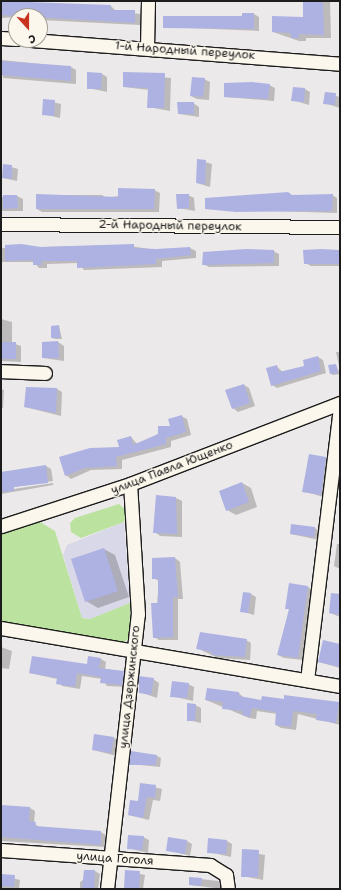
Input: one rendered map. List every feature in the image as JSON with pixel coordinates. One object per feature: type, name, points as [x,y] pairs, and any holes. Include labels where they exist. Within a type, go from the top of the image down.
[{"type":"street","points":[[147,48],[148,1]]},
{"type":"street","name":"1-й Народный переулок","points":[[48,41],[340,64]]},
{"type":"street","name":"2-й Народный переулок","points":[[1,224],[340,227]]},
{"type":"street","points":[[1,371],[45,373]]},
{"type":"street","name":"улица Павла Ющенко","points":[[1,526],[130,484],[340,403]]},
{"type":"street","points":[[307,680],[340,407]]},
{"type":"street","name":"улица Дзержинского","points":[[107,889],[138,614],[130,484]]},
{"type":"street","points":[[1,628],[340,686]]},
{"type":"street","name":"улица Гоголя","points":[[1,850],[210,865],[226,875],[228,889]]},
{"type":"shaded area","points":[[124,522],[130,603],[90,619],[82,618],[63,555],[67,545]]},
{"type":"green space","points":[[119,504],[127,511],[124,522],[81,538],[71,532],[70,523],[75,518]]},
{"type":"green space","points":[[40,522],[55,531],[82,618],[90,619],[130,603],[130,637],[122,644],[1,623],[1,532]]},
{"type":"building","points":[[1,1],[111,5],[111,10],[135,10],[135,23],[48,18],[48,8],[8,8],[8,15],[1,15]]},
{"type":"building","points":[[303,1],[323,1],[324,35],[299,34],[299,38],[291,38],[291,33],[272,32],[272,16],[303,17]]},
{"type":"building","points":[[242,13],[254,13],[254,29],[163,28],[163,16],[242,16]]},
{"type":"building","points":[[1,61],[71,66],[71,81],[1,75]]},
{"type":"building","points":[[87,72],[102,73],[101,89],[87,89]]},
{"type":"building","points":[[123,72],[165,73],[164,108],[147,108],[148,88],[123,87]]},
{"type":"building","points":[[192,77],[205,78],[203,97],[190,96]]},
{"type":"building","points":[[252,82],[270,84],[268,99],[224,97],[224,83]]},
{"type":"building","points":[[293,87],[305,88],[304,102],[291,101]]},
{"type":"building","points":[[325,92],[336,93],[335,105],[323,104]]},
{"type":"building","points":[[43,99],[55,100],[54,116],[42,115]]},
{"type":"building","points":[[177,102],[194,102],[194,114],[178,114]]},
{"type":"building","points":[[197,159],[206,160],[205,184],[196,183]]},
{"type":"building","points":[[3,164],[12,165],[12,179],[2,178]]},
{"type":"building","points":[[118,188],[155,189],[154,209],[36,209],[36,194],[118,197]]},
{"type":"building","points":[[288,192],[292,195],[333,194],[332,211],[236,212],[205,209],[205,198]]},
{"type":"building","points":[[176,194],[189,194],[189,208],[177,209]]},
{"type":"building","points":[[3,195],[17,195],[18,208],[3,209]]},
{"type":"building","points":[[21,244],[41,247],[134,244],[134,248],[156,249],[190,247],[191,255],[156,259],[156,264],[77,268],[77,261],[41,261],[42,265],[33,265],[33,260],[5,261],[5,245]]},
{"type":"building","points":[[246,249],[274,250],[274,263],[202,265],[203,252]]},
{"type":"building","points":[[303,250],[340,250],[340,264],[304,264]]},
{"type":"building","points":[[59,325],[60,338],[51,338],[51,326]]},
{"type":"building","points":[[58,341],[59,358],[42,358],[42,342]]},
{"type":"building","points":[[1,342],[16,342],[16,359],[1,359]]},
{"type":"building","points":[[318,356],[321,371],[271,386],[266,368],[277,365],[279,372],[304,366],[303,360]]},
{"type":"building","points":[[336,364],[338,373],[330,374],[328,365]]},
{"type":"building","points":[[244,384],[250,403],[232,409],[225,390]]},
{"type":"building","points":[[26,387],[57,388],[56,413],[24,407]]},
{"type":"building","points":[[182,415],[186,432],[166,438],[166,444],[116,457],[117,466],[85,468],[65,476],[59,457],[90,448],[119,447],[117,440],[131,436],[133,445],[158,434],[158,426],[170,426],[168,419]]},
{"type":"building","points":[[309,454],[326,457],[321,495],[302,492]]},
{"type":"building","points":[[46,465],[48,483],[14,487],[14,491],[1,492],[1,472]]},
{"type":"building","points":[[242,482],[249,502],[226,511],[219,491]]},
{"type":"building","points":[[156,495],[176,497],[177,534],[153,533]]},
{"type":"building","points":[[291,524],[315,527],[314,537],[290,534]]},
{"type":"building","points":[[104,548],[118,591],[85,602],[71,559]]},
{"type":"building","points":[[175,557],[178,597],[173,597],[173,637],[153,638],[151,603],[158,603],[158,579],[152,579],[152,558]]},
{"type":"building","points":[[289,583],[308,586],[298,658],[277,655],[289,609],[285,609]]},
{"type":"building","points":[[243,592],[251,593],[248,613],[240,612]]},
{"type":"building","points":[[331,593],[340,594],[340,615],[329,613]]},
{"type":"building","points":[[200,632],[247,639],[245,657],[211,655],[212,652],[196,649]]},
{"type":"building","points":[[323,640],[340,644],[340,667],[318,662]]},
{"type":"building","points":[[32,656],[87,664],[88,656],[101,658],[99,668],[124,671],[122,685],[100,683],[101,677],[77,673],[75,687],[56,684],[57,678],[29,673]]},
{"type":"building","points":[[139,676],[154,678],[151,695],[139,693]]},
{"type":"building","points":[[172,681],[189,683],[187,698],[170,697]]},
{"type":"building","points":[[207,688],[239,692],[239,696],[261,700],[262,696],[284,699],[284,695],[339,702],[336,723],[316,720],[317,714],[293,711],[291,727],[275,725],[276,712],[252,708],[250,717],[242,715],[243,711],[222,709],[223,702],[205,700]]},
{"type":"building","points":[[187,703],[196,704],[195,721],[187,721]]},
{"type":"building","points":[[94,734],[114,737],[111,753],[92,750]]},
{"type":"building","points":[[131,751],[157,755],[156,765],[129,765]]},
{"type":"building","points":[[140,783],[156,785],[155,798],[147,797],[143,818],[128,815],[130,800],[138,801]]},
{"type":"building","points":[[1,805],[30,807],[29,821],[36,822],[35,826],[101,831],[101,845],[1,837]]},
{"type":"building","points":[[128,835],[144,836],[142,850],[127,849]]},
{"type":"building","points":[[168,837],[187,840],[185,854],[166,851]]},
{"type":"building","points":[[208,838],[227,840],[226,854],[207,853]]},
{"type":"building","points":[[242,849],[259,850],[258,877],[241,877]]},
{"type":"building","points":[[84,870],[95,870],[94,889],[82,889]]},
{"type":"building","points":[[125,870],[140,871],[139,889],[124,889]]},
{"type":"building","points":[[1,874],[15,875],[14,887],[1,886]]},
{"type":"building","points":[[189,877],[202,878],[201,886],[189,885]]}]
